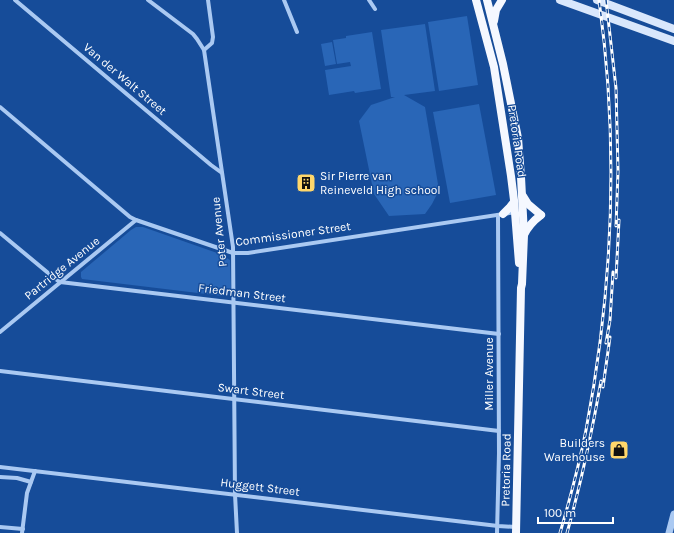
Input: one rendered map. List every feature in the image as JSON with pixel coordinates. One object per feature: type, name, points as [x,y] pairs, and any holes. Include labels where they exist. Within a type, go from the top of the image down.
[{"type":"main road","name":"Pretoria Road","points":[[487,0],[503,64],[518,138],[522,195],[519,212],[521,288]]},
{"type":"main road","points":[[494,26],[496,10],[502,0]]},
{"type":"main road","points":[[560,0],[674,41]]},
{"type":"main road","points":[[597,0],[674,29]]},
{"type":"main road","name":"Pretoria Road","points":[[476,2],[494,67],[514,202],[519,212],[524,235],[521,288],[517,530]]},
{"type":"main road","points":[[522,195],[528,204],[541,215],[527,228],[524,235]]},
{"type":"main road","points":[[501,214],[514,202]]},
{"type":"street","name":"Van der Walt Street","points":[[15,0],[222,173]]},
{"type":"street","points":[[148,0],[193,34],[204,50],[212,43],[213,37],[208,0]]},
{"type":"street","points":[[284,0],[297,32]]},
{"type":"street","points":[[369,0],[375,9]]},
{"type":"street","name":"Peter Avenue","points":[[204,50],[233,247],[235,494],[237,533]]},
{"type":"street","name":"Commissioner Street","points":[[0,107],[136,220],[233,253],[248,253],[519,212]]},
{"type":"street","name":"Miller Avenue","points":[[497,533],[501,214]]},
{"type":"street","name":"Partridge Avenue","points":[[0,332],[136,220]]},
{"type":"street","name":"Friedman Street","points":[[0,233],[53,278],[60,282],[499,334]]},
{"type":"street","name":"Swart Street","points":[[0,371],[499,431]]},
{"type":"street","name":"Huggett Street","points":[[0,467],[498,526],[517,530]]},
{"type":"street","points":[[0,527],[22,531],[27,496],[35,471]]},
{"type":"street","points":[[0,477],[31,482]]},
{"type":"street","points":[[668,533],[674,514]]},
{"type":"shaded area","points":[[467,16],[478,85],[439,91],[428,22]]},
{"type":"shaded area","points":[[425,24],[435,91],[404,95],[425,107],[439,190],[425,214],[389,216],[374,194],[359,121],[371,105],[395,97],[391,97],[381,30]]},
{"type":"shaded area","points":[[372,32],[381,89],[329,95],[325,70],[351,66],[350,62],[337,64],[333,40],[346,38],[346,36]]},
{"type":"shaded area","points":[[332,42],[336,64],[325,66],[321,44]]},
{"type":"shaded area","points":[[479,104],[496,195],[450,203],[433,112]]},
{"type":"shaded area","points":[[136,227],[143,227],[220,254],[230,260],[230,293],[223,296],[82,279],[81,272]]},
{"type":"railway","points":[[560,533],[586,430],[595,377],[607,270],[611,162],[609,108],[599,0]]},
{"type":"railway","points":[[606,0],[616,88],[618,171],[616,226]]},
{"type":"railway","points":[[616,278],[619,220]]},
{"type":"railway","points":[[606,343],[610,320],[613,272]]},
{"type":"railway","points":[[603,387],[610,337]]},
{"type":"railway","points":[[567,533],[586,457],[601,381]]},
{"type":"place","name":"Sir Pierre van Reineveld High school","points":[[306,183]]},
{"type":"place","name":"Builders Warehouse","points":[[619,450]]}]
